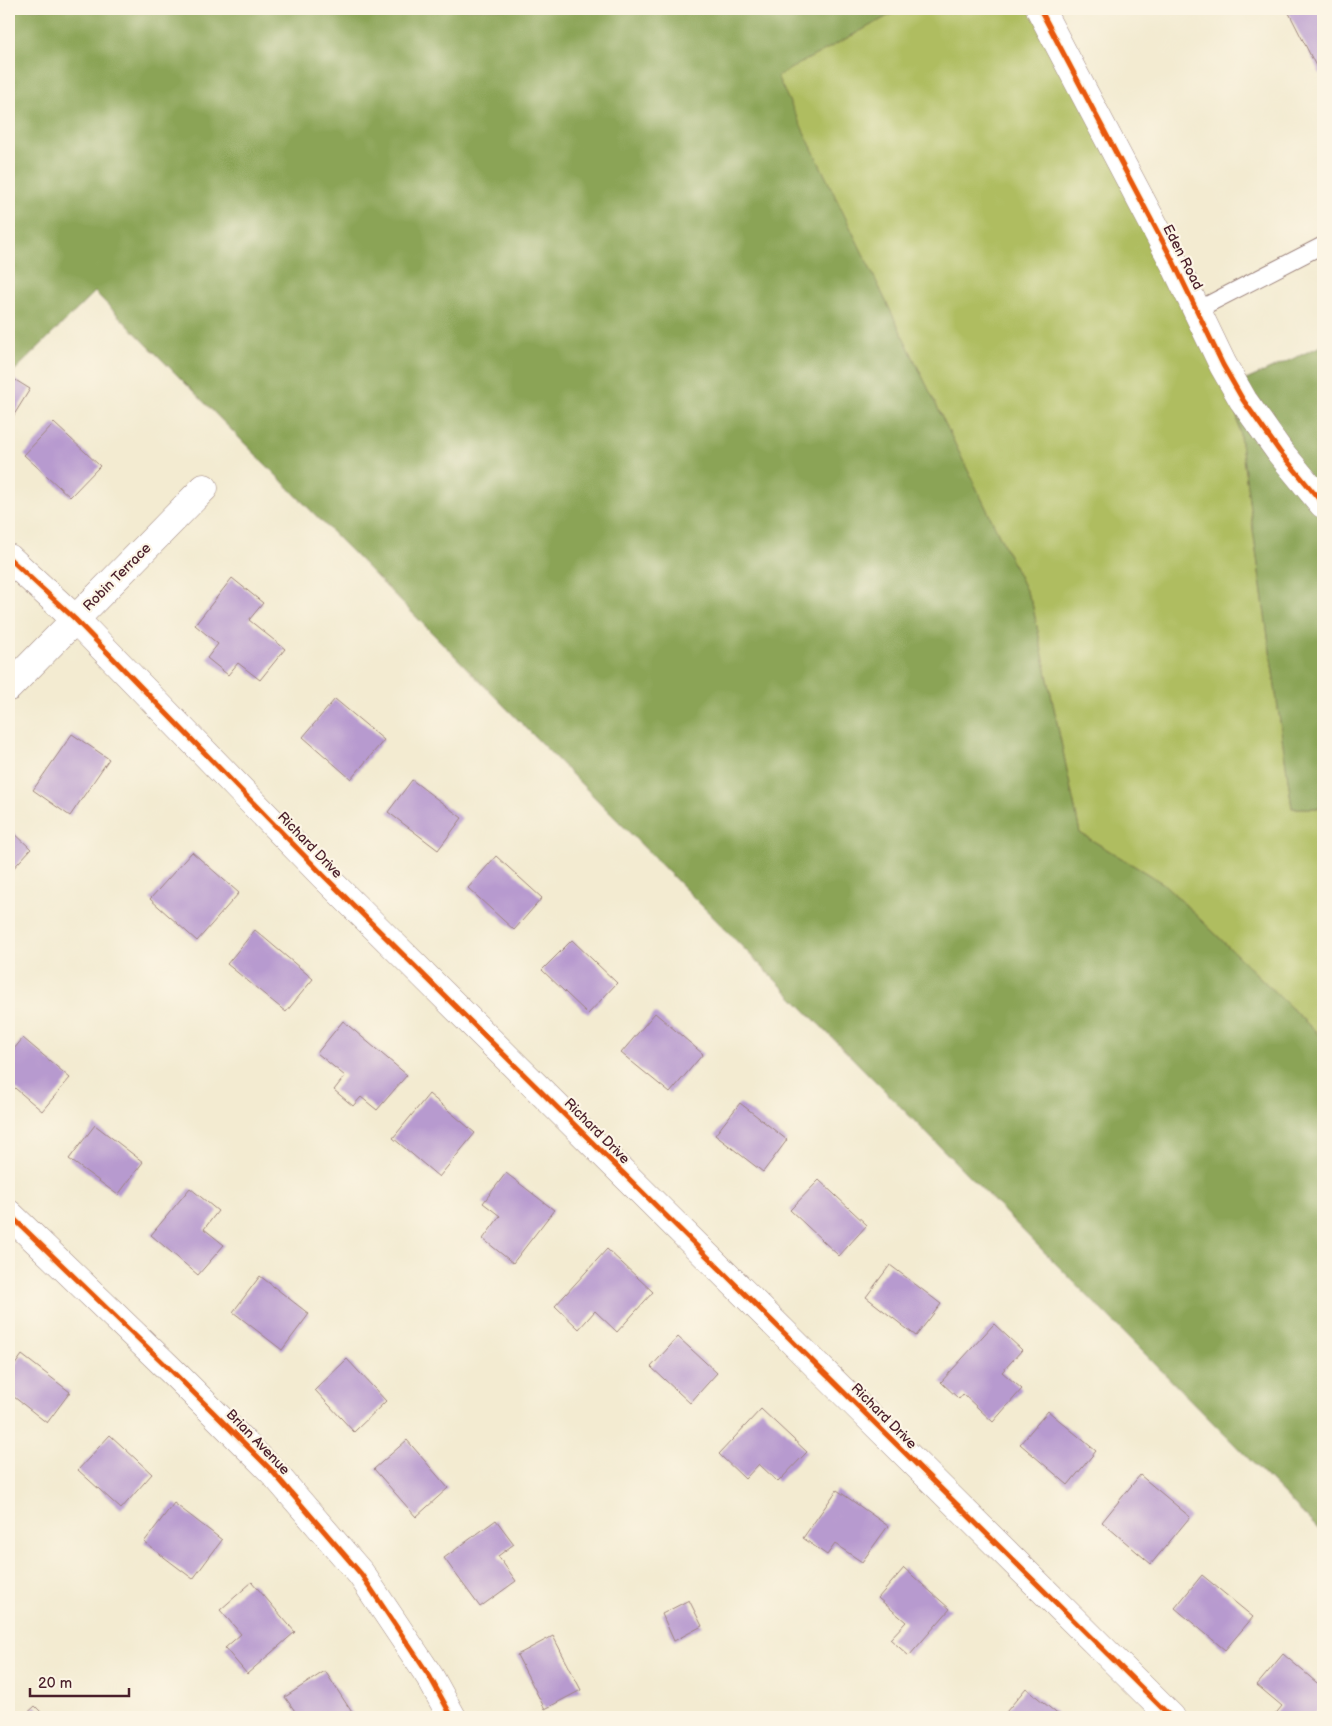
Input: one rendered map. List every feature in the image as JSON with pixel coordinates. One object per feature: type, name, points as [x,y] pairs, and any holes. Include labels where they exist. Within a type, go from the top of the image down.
[{"type":"street","name":"Eden Road","points":[[1040,9],[1161,238],[1223,365],[1243,400],[1280,452],[1323,504]]},
{"type":"street","name":"Robin Terrace","points":[[9,687],[204,488]]},
{"type":"street","name":"Richard Drive","points":[[9,558],[75,619],[324,876],[1171,1717]]},
{"type":"street","name":"Brian Avenue","points":[[9,1214],[178,1377],[273,1472],[362,1574],[430,1677],[452,1717]]},
{"type":"lane","points":[[1197,310],[1323,244]]},
{"type":"green space","points":[[9,9],[901,9],[777,76],[1032,603],[1080,833],[1164,884],[1323,1039],[1323,1534],[95,292],[9,376]]},
{"type":"green space","points":[[901,9],[1035,9],[1233,386],[1292,808],[1323,808],[1323,1039],[1164,884],[1080,833],[1032,603],[776,76]]},
{"type":"green space","points":[[1323,345],[1323,808],[1292,808],[1233,386]]},
{"type":"building","points":[[1287,9],[1323,9],[1323,73],[1320,74]]},
{"type":"building","points":[[9,376],[30,389],[9,423]]},
{"type":"building","points":[[54,423],[100,466],[70,497],[24,455]]},
{"type":"building","points":[[232,578],[263,603],[249,620],[285,649],[260,680],[238,663],[228,675],[207,658],[218,644],[195,625]]},
{"type":"building","points":[[335,699],[384,740],[351,779],[303,737]]},
{"type":"building","points":[[72,734],[109,759],[70,816],[33,790]]},
{"type":"building","points":[[412,780],[462,818],[438,850],[388,812]]},
{"type":"building","points":[[9,828],[31,849],[9,873]]},
{"type":"building","points":[[192,852],[239,893],[197,941],[150,899]]},
{"type":"building","points":[[496,856],[542,898],[514,930],[468,888]]},
{"type":"building","points":[[255,930],[313,979],[286,1012],[227,964]]},
{"type":"building","points":[[572,940],[617,983],[588,1014],[542,970]]},
{"type":"building","points":[[655,1013],[703,1054],[670,1093],[621,1053]]},
{"type":"building","points":[[343,1021],[407,1075],[377,1110],[361,1097],[353,1106],[334,1090],[345,1076],[317,1053]]},
{"type":"building","points":[[23,1038],[70,1078],[42,1111],[9,1083],[9,1055]]},
{"type":"building","points":[[429,1094],[475,1133],[439,1177],[393,1138]]},
{"type":"building","points":[[740,1103],[787,1140],[763,1172],[715,1135]]},
{"type":"building","points":[[95,1125],[143,1162],[118,1195],[69,1159]]},
{"type":"building","points":[[506,1173],[554,1210],[513,1263],[483,1239],[500,1216],[483,1203]]},
{"type":"building","points":[[819,1180],[867,1225],[839,1256],[790,1210]]},
{"type":"building","points":[[190,1188],[218,1211],[204,1229],[224,1245],[198,1275],[151,1235]]},
{"type":"building","points":[[607,1249],[653,1292],[617,1332],[595,1311],[579,1329],[555,1306]]},
{"type":"building","points":[[890,1265],[941,1304],[916,1336],[866,1297]]},
{"type":"building","points":[[260,1276],[309,1314],[282,1350],[233,1312]]},
{"type":"building","points":[[994,1324],[1022,1350],[1002,1372],[1022,1389],[993,1422],[963,1394],[959,1399],[941,1382]]},
{"type":"building","points":[[678,1337],[717,1373],[690,1403],[651,1367]]},
{"type":"building","points":[[22,1355],[70,1392],[47,1423],[9,1393],[9,1373]]},
{"type":"building","points":[[347,1359],[386,1401],[354,1432],[315,1390]]},
{"type":"building","points":[[761,1409],[807,1452],[778,1482],[759,1464],[745,1479],[719,1454]]},
{"type":"building","points":[[1048,1411],[1096,1451],[1068,1485],[1020,1444]]},
{"type":"building","points":[[110,1435],[152,1474],[121,1509],[78,1470]]},
{"type":"building","points":[[407,1440],[448,1488],[416,1517],[374,1469]]},
{"type":"building","points":[[1140,1475],[1190,1517],[1151,1564],[1102,1522]]},
{"type":"building","points":[[837,1490],[888,1526],[862,1562],[835,1544],[827,1555],[803,1538]]},
{"type":"building","points":[[174,1503],[222,1540],[193,1579],[144,1542]]},
{"type":"building","points":[[496,1520],[514,1544],[498,1556],[516,1581],[480,1607],[444,1558]]},
{"type":"building","points":[[904,1568],[950,1609],[909,1656],[890,1639],[906,1622],[878,1598]]},
{"type":"building","points":[[1202,1575],[1253,1617],[1225,1650],[1175,1608]]},
{"type":"building","points":[[252,1582],[295,1632],[247,1674],[225,1648],[241,1634],[220,1610]]},
{"type":"building","points":[[689,1600],[702,1626],[674,1641],[662,1614]]},
{"type":"building","points":[[553,1636],[581,1690],[545,1709],[517,1655]]},
{"type":"building","points":[[1283,1654],[1323,1688],[1323,1704],[1312,1717],[1273,1717],[1282,1706],[1257,1685]]},
{"type":"building","points":[[325,1671],[355,1717],[299,1717],[285,1697]]},
{"type":"building","points":[[1026,1688],[1061,1717],[1002,1717]]},
{"type":"building","points":[[35,1706],[46,1717],[23,1717]]},
{"type":"cycle path","points":[[1040,9],[1174,263],[1223,365],[1243,400],[1280,452],[1323,504]]},
{"type":"cycle path","points":[[9,558],[75,619],[324,876],[1171,1717]]},
{"type":"cycle path","points":[[9,1214],[178,1377],[273,1472],[361,1574],[430,1677],[452,1717]]}]
